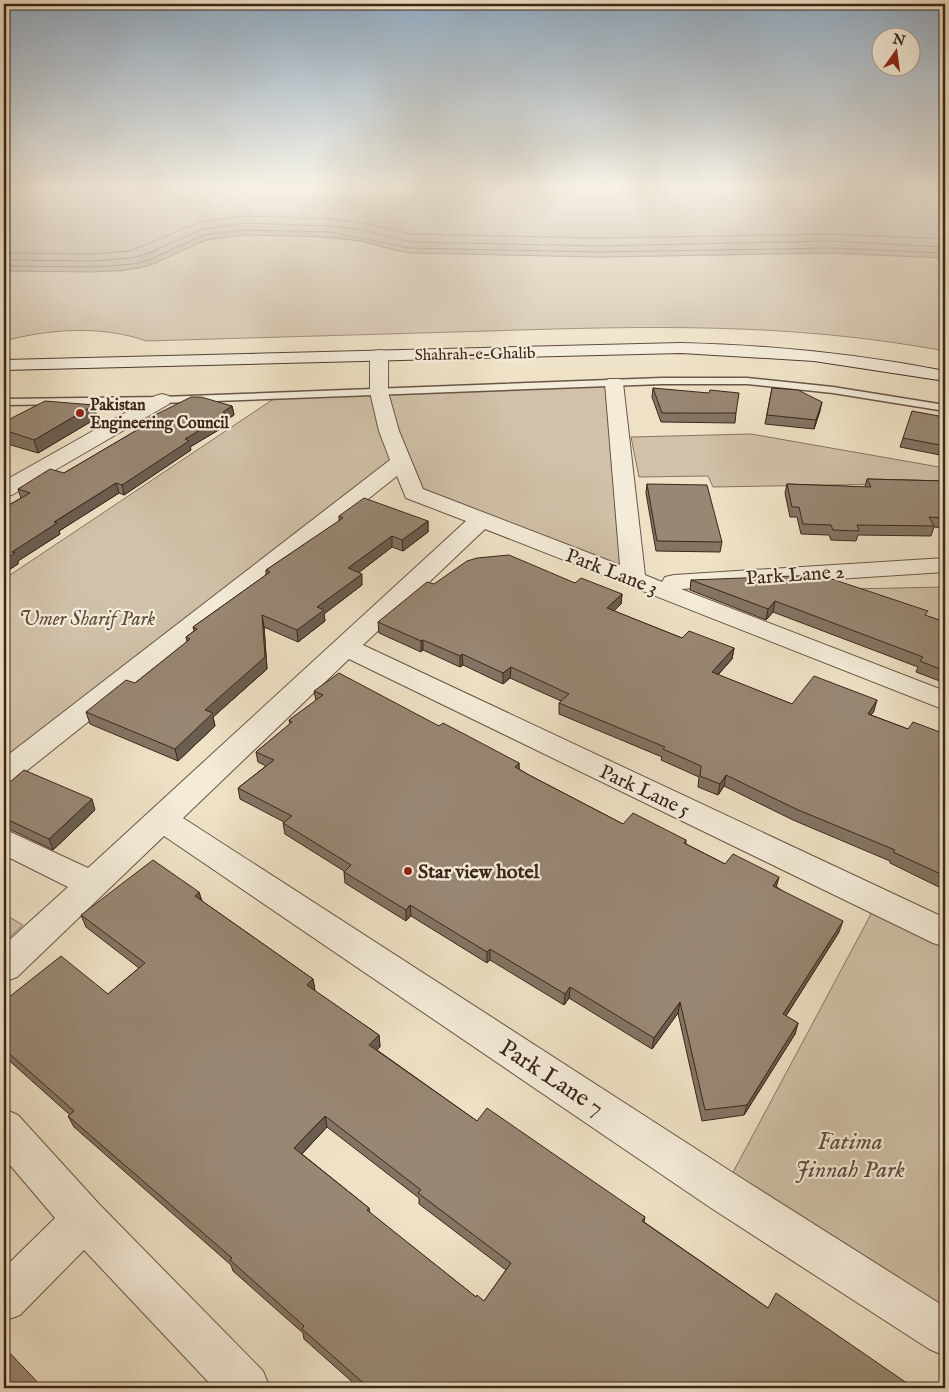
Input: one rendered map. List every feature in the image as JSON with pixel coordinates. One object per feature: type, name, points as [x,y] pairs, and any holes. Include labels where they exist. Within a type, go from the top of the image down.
[{"type":"street","name":"Shahrah-e-Ghalib","points":[[4,351],[682,335],[817,342],[945,362]]},
{"type":"street","name":"Shahrah-e-Ghalib","points":[[4,365],[736,348],[802,354],[945,376]]},
{"type":"street","name":"Park Lane 3","points":[[379,355],[379,392],[389,431],[414,493],[945,701]]},
{"type":"street","points":[[614,383],[639,581]]},
{"type":"street","points":[[4,490],[162,400]]},
{"type":"street","points":[[4,773],[401,462]]},
{"type":"street","points":[[4,966],[160,818],[481,520]]},
{"type":"street","name":"Park Lane 2","points":[[639,581],[945,565]]},
{"type":"street","name":"Park Lane 5","points":[[345,648],[945,933]]},
{"type":"street","name":"Park Lane 7","points":[[160,818],[723,1190],[945,1333]]},
{"type":"street","points":[[4,841],[92,884]]},
{"type":"street","points":[[4,1128],[84,1219],[246,1388]]},
{"type":"street","points":[[4,1299],[84,1219]]},
{"type":"lane","points":[[4,402],[162,400],[614,383],[746,382],[833,390],[945,408]]},
{"type":"green space","points":[[173,253],[425,253],[599,257],[829,253],[945,258],[945,351],[830,335],[717,328],[660,327],[146,341],[112,333],[75,330],[39,334],[4,341],[4,271],[120,271],[153,262]]},
{"type":"green space","name":"Umer Sharif Park","points":[[607,383],[626,576],[414,493],[403,467],[4,787],[4,579],[278,396]]},
{"type":"green space","points":[[751,434],[945,468],[945,483],[713,487],[708,476],[639,477],[631,437]]},
{"type":"green space","points":[[945,587],[945,623],[846,589]]},
{"type":"green space","name":"Fatima Jinnah Park","points":[[878,901],[945,933],[945,1333],[723,1191]]},
{"type":"green space","points":[[4,914],[23,925],[4,942]]},
{"type":"water","points":[[4,253],[177,253],[151,265],[134,269],[95,272],[4,271]]},
{"type":"water","points":[[409,253],[945,253],[945,258],[829,253],[599,257]]},
{"type":"building","points":[[653,388],[709,393],[710,390],[739,393],[736,413],[662,413]]},
{"type":"building","points":[[772,388],[798,390],[822,402],[816,420],[767,415]]},
{"type":"building","points":[[191,397],[201,397],[232,406],[223,412],[225,415],[185,439],[189,441],[122,485],[116,483],[54,522],[57,523],[12,552],[15,553],[4,560],[4,508],[30,493],[18,489],[50,469],[64,473],[149,423],[143,421]]},
{"type":"building","points":[[45,401],[94,405],[34,440],[4,430],[4,422]]},
{"type":"building","points":[[912,411],[944,417],[942,424],[945,424],[945,446],[903,438]]},
{"type":"building","points":[[867,479],[945,481],[945,518],[929,517],[934,526],[857,525],[859,531],[833,530],[831,525],[803,524],[799,507],[792,507],[787,484],[871,487]]},
{"type":"building","points":[[647,484],[707,485],[722,542],[657,541]]},
{"type":"building","points":[[364,498],[428,521],[402,540],[392,536],[348,568],[362,574],[317,607],[324,610],[297,630],[262,615],[265,657],[205,710],[213,713],[175,749],[86,712],[126,680],[135,683],[190,639],[186,637],[197,629],[193,627],[270,572],[266,570],[343,518],[339,516]]},
{"type":"building","points":[[509,555],[575,583],[581,578],[622,594],[607,608],[682,638],[689,631],[734,648],[712,672],[792,704],[814,676],[877,700],[868,714],[908,729],[913,722],[945,734],[945,876],[893,852],[895,850],[796,809],[726,775],[720,784],[700,776],[701,766],[663,749],[665,747],[559,703],[569,694],[511,667],[503,673],[462,654],[460,656],[378,622],[427,582],[434,584],[467,561],[477,558]]},
{"type":"building","points":[[820,575],[928,611],[925,615],[945,622],[945,671],[920,661],[923,657],[775,601],[768,609],[691,580]]},
{"type":"building","points":[[339,673],[439,726],[443,723],[519,763],[515,767],[623,824],[633,813],[686,840],[684,843],[725,864],[733,854],[779,877],[773,886],[843,921],[783,1014],[798,1023],[747,1105],[705,1110],[680,1002],[654,1038],[570,987],[565,994],[490,949],[487,952],[410,905],[406,910],[344,872],[351,865],[283,823],[292,816],[238,788],[274,760],[256,752],[292,722],[289,720],[323,695],[314,691]]},
{"type":"building","points":[[24,770],[92,799],[49,839],[4,818],[4,787]]},
{"type":"building","points":[[153,860],[199,892],[195,896],[313,979],[307,985],[379,1035],[369,1045],[477,1121],[487,1108],[645,1217],[642,1221],[768,1308],[776,1293],[914,1388],[369,1388],[302,1329],[304,1326],[230,1260],[232,1258],[68,1116],[74,1111],[4,1049],[4,1001],[61,956],[108,994],[145,963],[81,915]],"holes":[[[325,1116],[421,1190],[418,1193],[511,1263],[484,1301],[477,1295],[476,1297],[367,1210],[369,1208],[294,1148]]]},
{"type":"building","points":[[5,1348],[43,1388],[4,1388]]},
{"type":"place","name":"Pakistan Engineering Council","points":[[80,413]]},
{"type":"place","name":"Star view hotel","points":[[408,871]]}]
